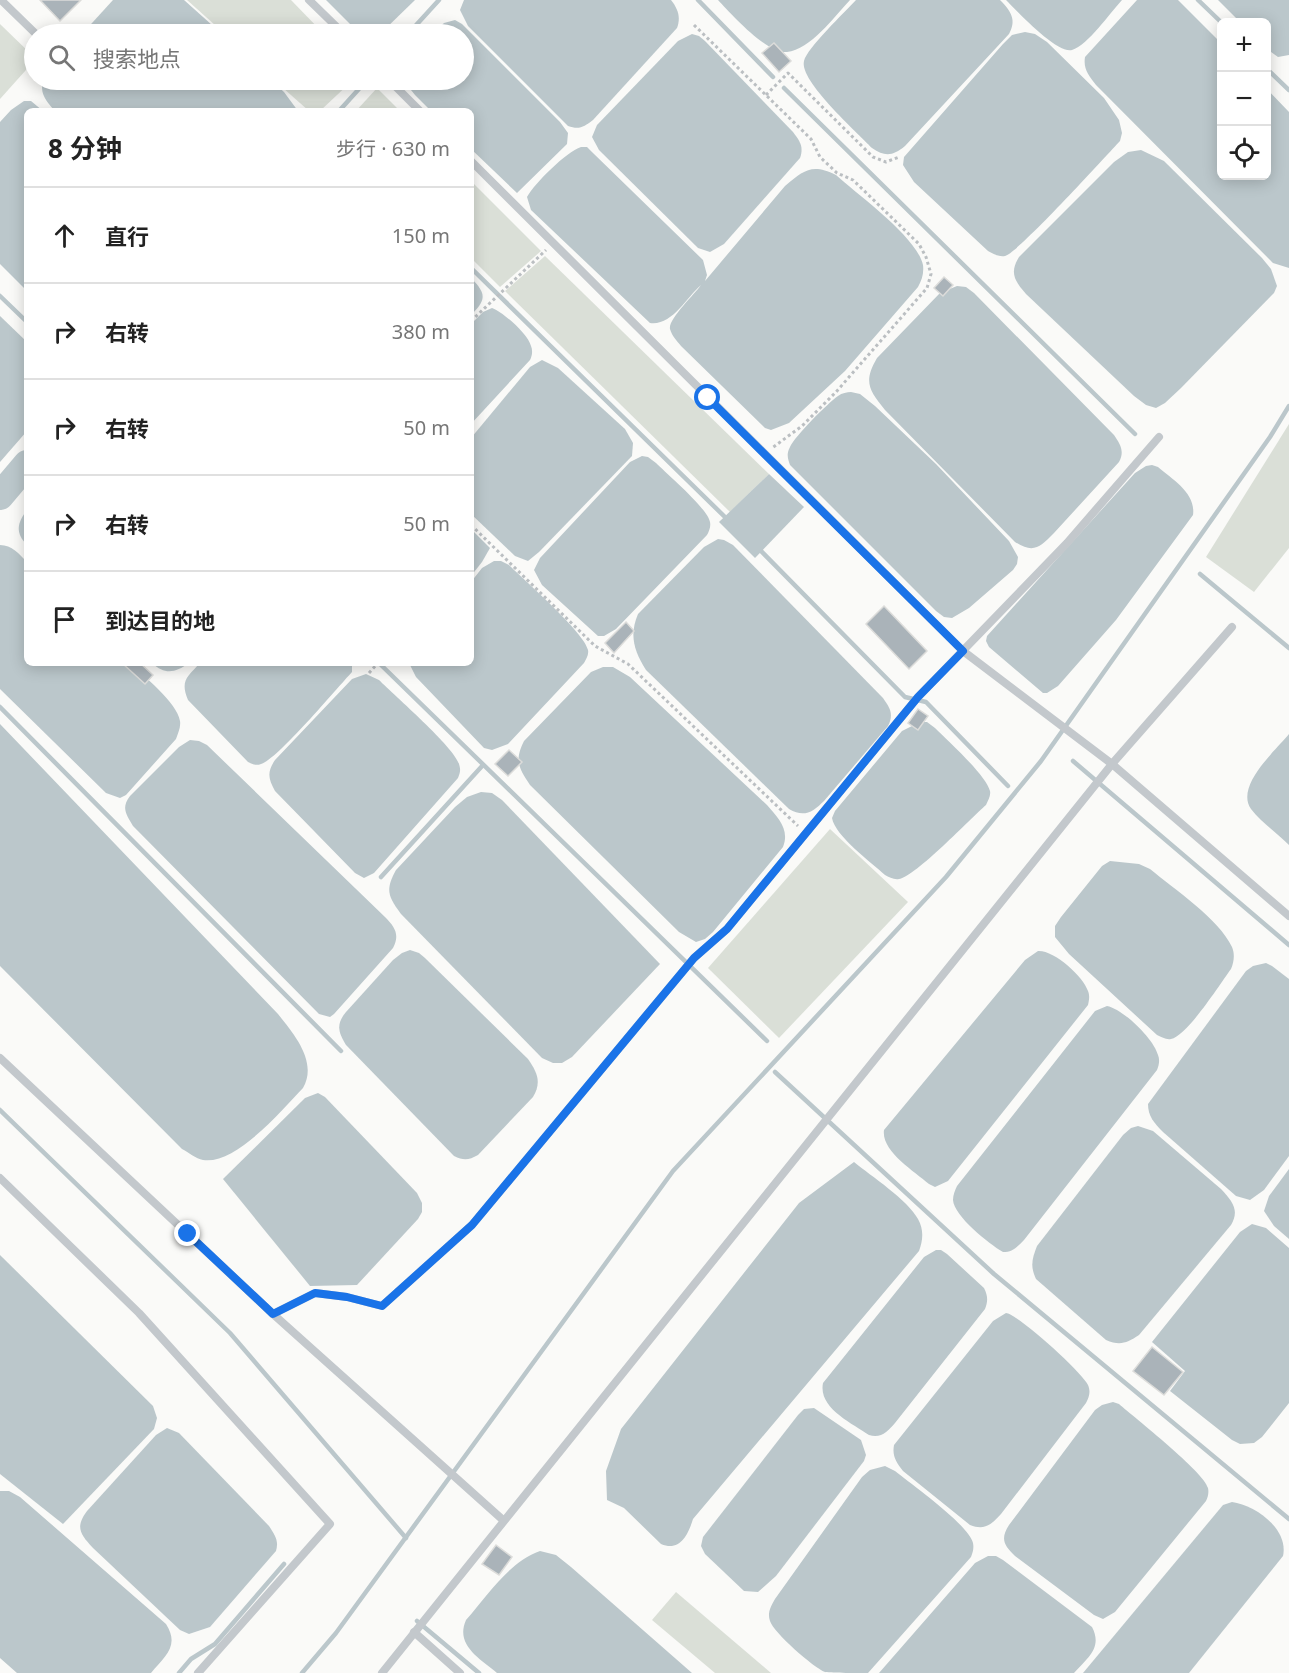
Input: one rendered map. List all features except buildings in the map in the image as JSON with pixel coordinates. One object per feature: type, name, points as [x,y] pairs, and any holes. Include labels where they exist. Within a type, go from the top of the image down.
[{"type":"lane","points":[[1,0],[26,24]]},
{"type":"lane","points":[[309,0],[334,24]]},
{"type":"lane","points":[[399,90],[417,108]]},
{"type":"lane","points":[[474,164],[963,651],[1112,764],[1289,916]]},
{"type":"lane","points":[[273,1314],[315,1293],[347,1297],[382,1306],[472,1225],[694,958],[727,929],[918,697],[1068,543],[1159,437]]},
{"type":"lane","points":[[382,1673],[502,1520],[1112,764],[1232,627]]},
{"type":"lane","points":[[0,1058],[273,1314],[502,1520]]},
{"type":"lane","points":[[0,1178],[139,1313],[330,1524],[198,1673]]},
{"type":"lane","points":[[414,1632],[460,1673]]},
{"type":"path","points":[[694,25],[811,139],[820,157],[837,173],[853,180],[905,229],[919,244],[931,274],[927,288],[836,392],[802,426],[768,451]]},
{"type":"path","points":[[766,95],[788,73],[873,157],[886,162],[899,157]]},
{"type":"path","points":[[474,318],[549,248]]},
{"type":"path","points":[[474,528],[595,646],[628,664],[803,831]]},
{"type":"path","points":[[369,673],[375,666]]},
{"type":"shaded area","points":[[113,0],[184,0],[211,24],[91,24]]},
{"type":"shaded area","points":[[187,0],[291,0],[314,24],[214,24]]},
{"type":"shaded area","points":[[326,0],[415,0],[390,24],[350,24]]},
{"type":"shaded area","points":[[464,0],[671,0],[677,10],[679,20],[677,28],[593,120],[584,126],[575,128],[568,126],[474,32],[474,24],[467,24],[460,10]]},
{"type":"shaded area","points":[[718,0],[850,0],[813,39],[796,50],[787,52],[770,47],[760,40]]},
{"type":"shaded area","points":[[856,0],[1000,0],[1010,12],[1013,24],[1009,34],[905,146],[897,152],[885,154],[872,148],[843,119],[819,93],[805,70],[804,61],[812,48]]},
{"type":"shaded area","points":[[1006,0],[1122,0],[1085,42],[1072,50],[1065,49],[1047,39]]},
{"type":"shaded area","points":[[1137,0],[1178,0],[1217,39],[1217,180],[1271,180],[1271,93],[1289,112],[1289,268],[1273,263],[1096,85],[1086,69],[1085,57]]},
{"type":"shaded area","points":[[1218,0],[1289,0],[1289,55],[1278,57],[1271,52],[1271,18],[1236,18]]},
{"type":"shaded area","points":[[455,20],[462,24],[443,24]]},
{"type":"shaded area","points":[[0,24],[24,47],[24,72],[0,99]]},
{"type":"shaded area","points":[[1025,32],[1035,34],[1047,42],[1104,98],[1119,120],[1122,133],[1120,141],[1027,239],[1013,251],[1001,256],[988,251],[914,182],[903,165],[904,157],[1003,44],[1012,35]]},
{"type":"shaded area","points":[[692,34],[705,41],[793,132],[801,147],[800,158],[724,244],[710,252],[698,248],[599,150],[592,137],[597,125],[678,41]]},
{"type":"shaded area","points":[[474,36],[560,122],[568,133],[567,144],[517,193],[474,152],[474,108],[428,108],[411,90],[474,90]]},
{"type":"shaded area","points":[[42,90],[282,90],[296,108],[53,108]]},
{"type":"shaded area","points":[[285,90],[342,90],[323,108],[306,108]]},
{"type":"shaded area","points":[[375,90],[379,90],[397,108],[359,108]]},
{"type":"shaded area","points":[[24,101],[31,101],[39,108],[24,108],[24,288],[0,264],[0,122]]},
{"type":"shaded area","points":[[581,147],[587,147],[703,260],[707,275],[705,281],[785,186],[803,172],[821,169],[836,175],[899,229],[918,254],[923,265],[921,282],[845,371],[789,423],[771,430],[765,428],[681,346],[671,332],[673,319],[701,285],[672,316],[658,323],[650,323],[531,210],[527,197],[531,191],[559,161]]},
{"type":"shaded area","points":[[1141,150],[1164,161],[1262,258],[1271,269],[1277,286],[1274,293],[1181,388],[1156,408],[1146,405],[1134,396],[1026,294],[1016,281],[1014,272],[1019,257],[1114,162],[1128,152]]},
{"type":"shaded area","points":[[474,184],[541,251],[500,287],[474,261]]},
{"type":"shaded area","points":[[545,256],[769,474],[730,512],[505,291]]},
{"type":"shaded area","points":[[474,281],[482,293],[480,305],[474,312]]},
{"type":"shaded area","points":[[957,286],[966,287],[974,293],[1114,435],[1121,448],[1122,454],[1119,462],[1054,533],[1036,547],[1027,548],[1015,542],[885,410],[870,386],[870,373],[877,358],[940,293]]},
{"type":"shaded area","points":[[492,308],[508,319],[529,341],[532,355],[530,360],[474,421],[474,321],[483,312]]},
{"type":"shaded area","points":[[0,316],[24,339],[24,434],[0,462]]},
{"type":"shaded area","points":[[542,360],[558,368],[625,429],[633,443],[632,456],[528,561],[515,556],[474,517],[474,434],[530,367]]},
{"type":"shaded area","points":[[851,392],[860,394],[875,406],[936,464],[1009,541],[1018,557],[1013,570],[969,608],[952,618],[944,617],[936,611],[790,465],[788,452],[798,435],[833,400],[841,394]]},
{"type":"shaded area","points":[[1289,424],[1289,548],[1254,592],[1206,557]]},
{"type":"shaded area","points":[[642,456],[656,463],[695,501],[708,516],[710,529],[707,535],[616,629],[604,636],[598,636],[542,585],[534,570],[540,558],[630,462]]},
{"type":"shaded area","points":[[1152,465],[1158,467],[1187,494],[1193,507],[1193,515],[1116,620],[1058,686],[1043,693],[989,647],[986,641],[987,636],[1135,473]]},
{"type":"shaded area","points":[[769,474],[804,507],[755,558],[719,522]]},
{"type":"shaded area","points":[[24,514],[24,542],[19,532]]},
{"type":"shaded area","points":[[474,532],[490,548],[474,572]]},
{"type":"shaded area","points":[[718,539],[733,545],[883,698],[890,711],[891,718],[888,726],[824,801],[808,812],[799,813],[789,809],[646,670],[638,656],[633,636],[638,614],[704,547]]},
{"type":"shaded area","points":[[0,545],[4,545],[12,548],[24,559],[24,666],[133,666],[173,706],[178,714],[180,726],[176,739],[126,795],[120,798],[106,793],[0,689]]},
{"type":"shaded area","points":[[494,561],[501,561],[509,565],[566,620],[588,650],[584,663],[508,744],[492,750],[484,748],[416,677],[410,666],[474,666],[474,578],[482,568]]},
{"type":"shaded area","points":[[156,666],[184,666],[170,671]]},
{"type":"shaded area","points":[[197,666],[352,666],[352,672],[280,750],[269,760],[256,765],[248,762],[188,700],[185,684]]},
{"type":"shaded area","points":[[603,667],[613,667],[630,677],[767,805],[784,829],[783,847],[705,939],[696,942],[679,932],[530,785],[519,764],[519,754],[524,741],[591,672]]},
{"type":"shaded area","points":[[366,674],[379,680],[436,734],[455,756],[460,770],[458,778],[374,873],[364,878],[355,873],[275,791],[269,775],[275,760],[352,679]]},
{"type":"shaded area","points":[[920,722],[927,722],[935,728],[966,758],[987,784],[990,795],[986,805],[930,858],[907,876],[895,879],[885,875],[854,848],[840,833],[832,818],[835,811],[902,731]]},
{"type":"shaded area","points":[[0,724],[278,1014],[297,1039],[308,1068],[303,1088],[258,1134],[230,1154],[216,1159],[203,1160],[182,1149],[0,966]]},
{"type":"shaded area","points":[[1289,734],[1289,845],[1255,814],[1247,800],[1248,790],[1259,769]]},
{"type":"shaded area","points":[[190,740],[207,745],[394,928],[396,939],[393,948],[330,1017],[319,1014],[133,826],[128,818],[125,808],[130,796],[179,747]]},
{"type":"shaded area","points":[[481,792],[492,793],[502,800],[660,964],[572,1057],[562,1063],[553,1063],[542,1058],[401,914],[389,893],[390,883],[396,870],[455,807],[467,797]]},
{"type":"shaded area","points":[[830,829],[908,902],[779,1038],[708,968]]},
{"type":"shaded area","points":[[1110,861],[1139,864],[1150,869],[1207,915],[1226,936],[1233,950],[1234,958],[1231,969],[1186,1029],[1171,1039],[1157,1035],[1069,954],[1055,937],[1055,926],[1061,917],[1102,866]]},
{"type":"shaded area","points":[[410,950],[425,958],[528,1059],[537,1077],[536,1092],[533,1097],[478,1155],[469,1159],[454,1156],[346,1045],[341,1036],[339,1024],[346,1012],[393,960]]},
{"type":"shaded area","points":[[1038,951],[1060,959],[1074,971],[1088,991],[1088,1005],[948,1181],[935,1187],[907,1167],[893,1153],[884,1138],[884,1130],[1025,960]]},
{"type":"shaded area","points":[[1266,963],[1289,979],[1289,1156],[1264,1190],[1250,1200],[1236,1196],[1163,1132],[1152,1119],[1148,1104],[1246,971],[1253,966]]},
{"type":"shaded area","points":[[1107,1006],[1114,1008],[1129,1019],[1151,1041],[1159,1057],[1157,1070],[1024,1240],[1012,1250],[1003,1252],[989,1243],[959,1214],[953,1200],[957,1186],[1095,1011]]},
{"type":"shaded area","points":[[318,1093],[325,1097],[417,1193],[422,1203],[422,1212],[418,1219],[357,1285],[310,1286],[223,1179],[305,1098]]},
{"type":"shaded area","points":[[1138,1126],[1153,1131],[1221,1189],[1234,1206],[1235,1215],[1231,1225],[1139,1335],[1127,1342],[1115,1343],[1106,1340],[1036,1279],[1032,1262],[1037,1246],[1123,1135],[1131,1128]]},
{"type":"shaded area","points":[[854,1162],[898,1196],[913,1212],[922,1231],[919,1251],[693,1519],[686,1536],[673,1546],[661,1544],[624,1508],[607,1500],[606,1471],[621,1429],[799,1203]]},
{"type":"shaded area","points":[[1289,1169],[1289,1239],[1274,1226],[1264,1211],[1269,1196]]},
{"type":"shaded area","points":[[1252,1224],[1266,1228],[1289,1248],[1289,1403],[1262,1437],[1254,1443],[1240,1444],[1170,1391],[1185,1371],[1152,1342],[1240,1232]]},
{"type":"shaded area","points":[[936,1250],[947,1254],[984,1288],[987,1298],[985,1309],[892,1426],[881,1435],[869,1435],[831,1407],[823,1392],[823,1383],[924,1257]]},
{"type":"shaded area","points":[[0,1255],[153,1406],[157,1418],[154,1429],[63,1524],[0,1474]]},
{"type":"shaded area","points":[[1006,1313],[1036,1333],[1063,1357],[1084,1379],[1088,1385],[1089,1394],[1086,1403],[1001,1514],[988,1526],[975,1527],[903,1471],[895,1459],[894,1445],[993,1321]]},
{"type":"shaded area","points":[[1113,1402],[1119,1404],[1195,1470],[1204,1480],[1208,1493],[1206,1501],[1115,1612],[1103,1619],[1094,1615],[1015,1556],[1004,1542],[1004,1538],[1009,1525],[1095,1410]]},
{"type":"shaded area","points":[[814,1408],[861,1440],[866,1455],[864,1461],[776,1576],[758,1592],[744,1591],[705,1554],[701,1546],[703,1537],[798,1415],[804,1409]]},
{"type":"shaded area","points":[[167,1428],[179,1433],[269,1526],[277,1541],[276,1551],[210,1627],[189,1634],[180,1630],[93,1548],[82,1534],[80,1526],[87,1511],[156,1435]]},
{"type":"shaded area","points":[[885,1466],[926,1495],[961,1526],[973,1543],[971,1557],[868,1673],[825,1672],[804,1657],[778,1633],[770,1621],[770,1610],[775,1599],[862,1477],[870,1470]]},
{"type":"shaded area","points":[[0,1491],[9,1491],[20,1497],[166,1624],[172,1639],[171,1645],[166,1656],[151,1673],[17,1673],[0,1658]]},
{"type":"shaded area","points":[[1232,1502],[1260,1513],[1276,1528],[1281,1537],[1283,1556],[1189,1673],[1083,1673],[1223,1505]]},
{"type":"shaded area","points":[[540,1551],[556,1555],[571,1567],[692,1673],[497,1673],[483,1662],[466,1644],[463,1629],[466,1620],[509,1571],[518,1563]]},
{"type":"shaded area","points":[[988,1556],[996,1556],[1003,1560],[1092,1627],[1095,1634],[1095,1647],[1074,1673],[879,1673],[975,1563]]},
{"type":"shaded area","points":[[676,1592],[771,1673],[715,1673],[652,1620]]},
{"type":"waterway","points":[[417,24],[439,0]]},
{"type":"waterway","points":[[698,0],[773,77]]},
{"type":"waterway","points":[[1198,0],[1217,18]]},
{"type":"waterway","points":[[1270,72],[1289,90]]},
{"type":"waterway","points":[[784,88],[1135,434]]},
{"type":"waterway","points":[[342,108],[358,90]]},
{"type":"waterway","points":[[474,271],[728,520]]},
{"type":"waterway","points":[[0,296],[24,319]]},
{"type":"waterway","points":[[302,1673],[336,1633],[673,1171],[946,877],[1041,761],[1270,437],[1289,406]]},
{"type":"waterway","points":[[0,496],[24,468]]},
{"type":"waterway","points":[[759,549],[905,697],[926,702],[1008,786]]},
{"type":"waterway","points":[[1200,574],[1289,648]]},
{"type":"waterway","points":[[382,666],[767,1041]]},
{"type":"waterway","points":[[0,707],[341,1051]]},
{"type":"waterway","points":[[1073,761],[1289,945]]},
{"type":"waterway","points":[[381,877],[483,765]]},
{"type":"waterway","points":[[775,1072],[994,1274],[1289,1519]]},
{"type":"waterway","points":[[0,1110],[230,1333],[406,1538]]},
{"type":"waterway","points":[[179,1673],[191,1659],[215,1644],[284,1564]]},
{"type":"waterway","points":[[417,1621],[479,1673]]},
{"type":"route","points":[[188,1234],[273,1314],[315,1293],[347,1297],[382,1306],[472,1225],[694,958],[727,929],[918,697],[963,651],[708,398]]}]
